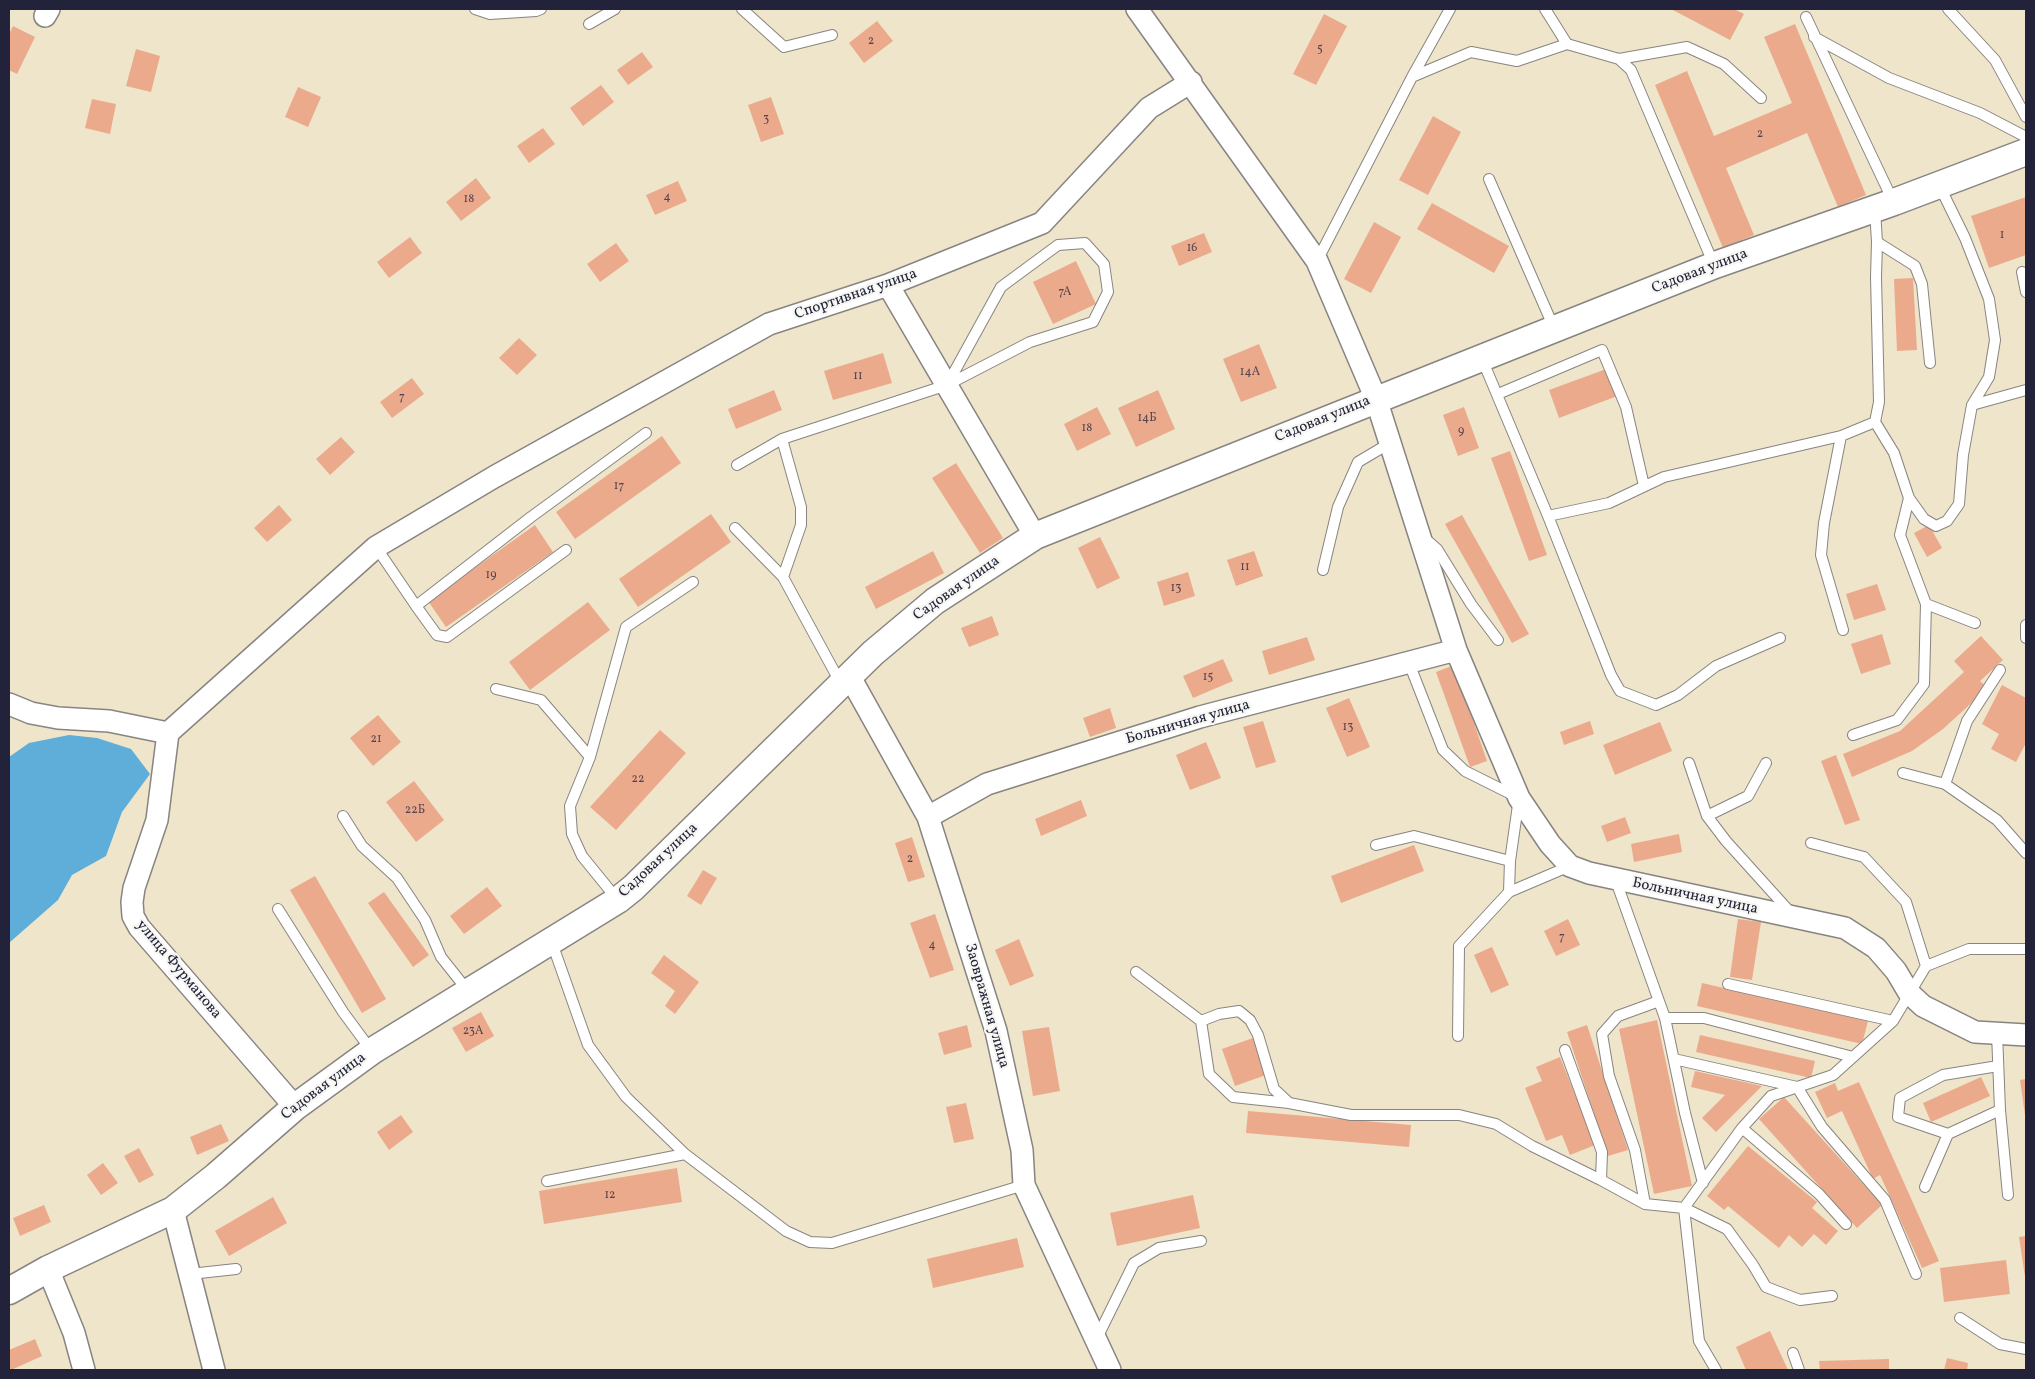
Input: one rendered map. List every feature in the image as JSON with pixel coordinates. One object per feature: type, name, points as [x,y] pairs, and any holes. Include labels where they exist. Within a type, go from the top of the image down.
[{"type":"street","name":"Больничная улица","points":[[1137,9],[1191,82],[1317,261],[1376,399],[1456,650],[1519,798],[1550,844],[1570,866],[1616,881],[1845,928],[1876,948],[1896,971],[1909,993],[1923,1006],[1975,1032],[2026,1035]]},
{"type":"street","name":"Спортивная улица","points":[[168,733],[376,547],[494,477],[769,324],[888,285],[1042,223],[1149,108],[1191,82]]},
{"type":"street","name":"Садовая улица","points":[[9,1291],[48,1269],[172,1210],[216,1176],[295,1108],[372,1050],[618,900],[633,888],[873,653],[935,601],[1035,536],[1714,265],[2026,152]]},
{"type":"street","points":[[888,285],[1035,536]]},
{"type":"street","name":"Больничная улица","points":[[928,818],[987,784],[1200,717],[1456,650]]},
{"type":"street","name":"Заовражная улица","points":[[846,681],[928,818],[996,1032],[1022,1150],[1024,1186],[1110,1370]]},
{"type":"street","points":[[9,704],[31,713],[58,718],[109,721],[168,733]]},
{"type":"street","name":"улица Фурманова","points":[[168,733],[157,820],[134,888],[133,916],[139,927],[295,1108]]},
{"type":"street","points":[[172,1210],[214,1370]]},
{"type":"street","points":[[48,1269],[74,1333],[84,1370]]},
{"type":"lane","points":[[475,9],[490,14],[536,11],[541,9]]},
{"type":"lane","points":[[589,24],[615,9]]},
{"type":"lane","points":[[742,9],[784,46],[832,36]]},
{"type":"lane","points":[[1317,261],[1412,77],[1450,9]]},
{"type":"lane","points":[[1545,9],[1567,44]]},
{"type":"lane","points":[[1948,9],[1995,60],[2026,116]]},
{"type":"lane","points":[[1806,17],[1884,205],[1877,242],[1879,402],[1875,422],[1894,453],[1909,498],[1924,519],[1936,526],[1947,520],[1959,504],[1963,455],[1972,405],[1989,377],[1995,340],[1989,299],[1965,238],[1939,184]]},
{"type":"lane","points":[[1814,37],[1889,78],[1980,113],[2026,137]]},
{"type":"lane","points":[[1412,77],[1471,52],[1517,61],[1567,44],[1619,59],[1687,47],[1724,64],[1761,98]]},
{"type":"lane","points":[[1619,59],[1631,70],[1714,265]]},
{"type":"lane","points":[[1489,178],[1555,329]]},
{"type":"lane","points":[[1877,242],[1915,266],[1922,284],[1930,363]]},
{"type":"lane","points":[[737,466],[782,439],[947,385],[1030,342],[1093,322],[1108,292],[1104,264],[1085,243],[1058,245],[1001,287],[947,385]]},
{"type":"lane","points":[[2022,272],[2026,292]]},
{"type":"lane","points":[[1498,394],[1602,350],[1626,407],[1644,486]]},
{"type":"lane","points":[[1482,358],[1548,516],[1611,675],[1620,691],[1656,705],[1678,695],[1716,666],[1780,638]]},
{"type":"lane","points":[[1972,405],[2026,390]]},
{"type":"lane","points":[[1548,516],[1609,503],[1664,477],[1841,436],[1875,422]]},
{"type":"lane","points":[[416,606],[531,516],[646,433]]},
{"type":"lane","points":[[1841,436],[1824,523],[1821,555],[1843,630]]},
{"type":"lane","points":[[782,439],[801,508],[801,525],[783,577]]},
{"type":"lane","points":[[1323,570],[1338,507],[1358,462],[1390,443]]},
{"type":"lane","points":[[1853,735],[1897,720],[1924,684],[1926,604],[1900,535],[1909,498]]},
{"type":"lane","points":[[735,528],[783,577],[846,681]]},
{"type":"lane","points":[[1422,540],[1429,542],[1437,548],[1471,604],[1498,640]]},
{"type":"lane","points":[[376,547],[437,635],[447,637],[566,550]]},
{"type":"lane","points":[[618,900],[582,856],[572,834],[570,806],[590,757],[626,627],[694,582]]},
{"type":"lane","points":[[1926,604],[1975,623]]},
{"type":"lane","points":[[2026,625],[2026,638]]},
{"type":"lane","points":[[1409,663],[1443,750],[1465,771],[1519,798],[1510,861],[1509,892]]},
{"type":"lane","points":[[1945,784],[1967,721],[2000,670]]},
{"type":"lane","points":[[496,689],[541,700],[590,757]]},
{"type":"lane","points":[[1689,763],[1707,816],[1795,918]]},
{"type":"lane","points":[[1707,816],[1748,796],[1766,763]]},
{"type":"lane","points":[[1903,772],[1945,784],[1997,820],[2026,853]]},
{"type":"lane","points":[[342,816],[362,846],[398,878],[425,920],[441,957],[468,991]]},
{"type":"lane","points":[[1376,845],[1414,836],[1510,861]]},
{"type":"lane","points":[[1812,843],[1864,857],[1906,902],[1926,966]]},
{"type":"lane","points":[[1458,1036],[1459,946],[1509,892],[1570,866]]},
{"type":"lane","points":[[1616,881],[1665,1018],[1702,1183]]},
{"type":"lane","points":[[278,909],[342,1012],[372,1050]]},
{"type":"lane","points":[[551,942],[588,1045],[626,1096],[685,1154],[786,1231],[810,1242],[820,1244],[832,1243],[1024,1186]]},
{"type":"lane","points":[[1716,1370],[1699,1340],[1684,1208],[1742,1128],[1771,1096],[1833,1074],[1853,1057],[1893,1021],[1926,966],[1969,949],[2026,949]]},
{"type":"lane","points":[[1136,972],[1201,1021],[1209,1074],[1234,1097],[1289,1103],[1351,1115],[1458,1115],[1496,1124],[1532,1146],[1646,1204],[1684,1208],[1726,1229],[1753,1265],[1766,1287],[1800,1300],[1832,1296]]},
{"type":"lane","points":[[1728,984],[1893,1021]]},
{"type":"lane","points":[[1646,1204],[1635,1150],[1609,1076],[1602,1034],[1618,1016],[1659,1001]]},
{"type":"lane","points":[[1201,1021],[1219,1014],[1239,1011],[1250,1020],[1258,1035],[1274,1089],[1289,1103]]},
{"type":"lane","points":[[1665,1018],[1704,1018],[1853,1057]]},
{"type":"lane","points":[[1997,1033],[2000,1110],[2008,1195]]},
{"type":"lane","points":[[1565,1050],[1602,1152],[1601,1180]]},
{"type":"lane","points":[[1674,1058],[1798,1087],[1822,1127],[1885,1200],[1916,1274]]},
{"type":"lane","points":[[1948,1134],[1898,1117],[1900,1098],[1943,1075],[1998,1066]]},
{"type":"lane","points":[[1925,1187],[1948,1134],[2000,1110]]},
{"type":"lane","points":[[1742,1128],[1818,1194],[1846,1224]]},
{"type":"lane","points":[[547,1181],[685,1154]]},
{"type":"lane","points":[[1096,1341],[1134,1263],[1159,1248],[1201,1240]]},
{"type":"lane","points":[[190,1274],[236,1270]]},
{"type":"lane","points":[[1960,1318],[2000,1344],[2026,1350]]},
{"type":"lane","points":[[1793,1353],[1799,1370]]},
{"type":"water","points":[[69,735],[97,738],[131,749],[150,774],[122,812],[106,856],[72,875],[58,900],[9,943],[9,757],[29,743]]},
{"type":"building","points":[[1671,9],[1734,9],[1744,14],[1730,40]]},
{"type":"building","points":[[1324,14],[1347,26],[1316,85],[1293,74]]},
{"type":"building","points":[[877,21],[893,41],[864,63],[849,43]]},
{"type":"building","points":[[1795,24],[1866,195],[1838,207],[1807,133],[1726,168],[1754,235],[1723,248],[1655,85],[1687,71],[1714,136],[1792,103],[1764,37]]},
{"type":"building","points":[[13,26],[35,37],[17,74],[9,70],[9,34]]},
{"type":"building","points":[[136,49],[160,56],[151,92],[126,86]]},
{"type":"building","points":[[642,52],[653,67],[628,85],[617,70]]},
{"type":"building","points":[[601,85],[614,102],[583,126],[570,108]]},
{"type":"building","points":[[298,87],[321,97],[308,127],[285,117]]},
{"type":"building","points":[[771,97],[784,134],[761,142],[748,105]]},
{"type":"building","points":[[92,99],[116,104],[110,134],[85,128]]},
{"type":"building","points":[[1433,116],[1461,132],[1428,195],[1399,180]]},
{"type":"building","points":[[543,128],[555,144],[529,163],[517,146]]},
{"type":"building","points":[[476,178],[491,198],[461,221],[446,202]]},
{"type":"building","points":[[678,181],[687,201],[655,215],[646,195]]},
{"type":"building","points":[[2026,197],[2026,255],[1989,268],[1971,216]]},
{"type":"building","points":[[1432,203],[1509,246],[1494,273],[1417,229]]},
{"type":"building","points":[[1374,222],[1401,237],[1371,293],[1344,279]]},
{"type":"building","points":[[1204,233],[1212,252],[1179,266],[1171,246]]},
{"type":"building","points":[[410,237],[422,253],[389,278],[377,262]]},
{"type":"building","points":[[616,243],[629,261],[600,282],[587,264]]},
{"type":"building","points":[[1076,261],[1096,304],[1053,324],[1033,282]]},
{"type":"building","points":[[1913,278],[1917,350],[1897,351],[1894,279]]},
{"type":"building","points":[[519,338],[537,355],[517,375],[499,358]]},
{"type":"building","points":[[1259,344],[1277,388],[1241,402],[1223,359]]},
{"type":"building","points":[[883,353],[892,383],[833,400],[824,371]]},
{"type":"building","points":[[1609,368],[1620,395],[1559,418],[1549,390]]},
{"type":"building","points":[[412,378],[424,394],[392,418],[380,402]]},
{"type":"building","points":[[774,390],[782,410],[736,429],[728,409]]},
{"type":"building","points":[[1158,390],[1175,429],[1136,447],[1118,408]]},
{"type":"building","points":[[1097,407],[1111,434],[1077,451],[1064,424]]},
{"type":"building","points":[[1464,407],[1479,448],[1458,456],[1443,415]]},
{"type":"building","points":[[662,436],[681,463],[575,539],[556,512]]},
{"type":"building","points":[[341,437],[355,452],[330,475],[316,459]]},
{"type":"building","points":[[1510,451],[1547,555],[1529,561],[1491,458]]},
{"type":"building","points":[[956,463],[1003,538],[980,553],[932,478]]},
{"type":"building","points":[[279,505],[292,520],[267,542],[254,528]]},
{"type":"building","points":[[711,514],[731,542],[638,607],[619,579]]},
{"type":"building","points":[[1462,515],[1529,634],[1512,643],[1445,524]]},
{"type":"building","points":[[535,525],[553,552],[446,627],[428,601]]},
{"type":"building","points":[[1929,525],[1942,548],[1927,557],[1914,533]]},
{"type":"building","points":[[1100,537],[1120,578],[1097,589],[1078,548]]},
{"type":"building","points":[[933,551],[944,573],[876,609],[865,587]]},
{"type":"building","points":[[1254,551],[1263,576],[1236,586],[1227,560]]},
{"type":"building","points":[[1188,572],[1195,596],[1164,606],[1157,582]]},
{"type":"building","points":[[1877,584],[1886,610],[1854,620],[1846,594]]},
{"type":"building","points":[[588,602],[610,630],[530,690],[509,662]]},
{"type":"building","points":[[992,616],[999,635],[969,647],[961,628]]},
{"type":"building","points":[[1882,634],[1891,664],[1861,674],[1851,644]]},
{"type":"building","points":[[1981,636],[2003,660],[1980,681],[1988,688],[1943,729],[1912,751],[1852,777],[1843,754],[1900,731],[1964,672],[1954,661]]},
{"type":"building","points":[[1307,637],[1315,660],[1269,675],[1262,651]]},
{"type":"building","points":[[1223,659],[1233,681],[1193,698],[1183,676]]},
{"type":"building","points":[[1454,665],[1487,761],[1470,767],[1436,672]]},
{"type":"building","points":[[2002,685],[2026,698],[2026,743],[2016,762],[1991,749],[1999,734],[1982,724]]},
{"type":"building","points":[[1349,698],[1370,747],[1347,757],[1326,708]]},
{"type":"building","points":[[1110,708],[1116,728],[1090,737],[1083,718]]},
{"type":"building","points":[[378,715],[401,742],[373,766],[350,738]]},
{"type":"building","points":[[1263,721],[1276,762],[1256,768],[1243,727]]},
{"type":"building","points":[[1590,721],[1594,734],[1564,745],[1560,732]]},
{"type":"building","points":[[1660,722],[1672,751],[1615,775],[1603,745]]},
{"type":"building","points":[[660,730],[686,753],[616,830],[590,807]]},
{"type":"building","points":[[1206,742],[1221,778],[1190,790],[1176,755]]},
{"type":"building","points":[[1836,755],[1860,820],[1845,825],[1821,761]]},
{"type":"building","points":[[414,781],[444,820],[416,842],[386,802]]},
{"type":"building","points":[[1081,800],[1087,816],[1041,836],[1035,819]]},
{"type":"building","points":[[1625,817],[1631,833],[1607,842],[1601,826]]},
{"type":"building","points":[[1679,834],[1682,852],[1634,862],[1631,844]]},
{"type":"building","points":[[912,837],[925,877],[908,882],[895,843]]},
{"type":"building","points":[[1414,845],[1424,871],[1341,903],[1331,876]]},
{"type":"building","points":[[703,870],[717,878],[701,905],[687,896]]},
{"type":"building","points":[[315,876],[386,999],[362,1013],[290,890]]},
{"type":"building","points":[[487,887],[502,906],[464,934],[450,916]]},
{"type":"building","points":[[384,892],[429,955],[413,967],[368,903]]},
{"type":"building","points":[[935,914],[954,970],[930,978],[910,923]]},
{"type":"building","points":[[1568,919],[1580,945],[1556,956],[1544,931]]},
{"type":"building","points":[[1738,919],[1761,922],[1752,980],[1730,977]]},
{"type":"building","points":[[1019,939],[1034,976],[1010,986],[995,950]]},
{"type":"building","points":[[1492,947],[1509,985],[1491,993],[1474,955]]},
{"type":"building","points":[[664,955],[699,982],[675,1014],[665,1006],[675,991],[651,973]]},
{"type":"building","points":[[1702,983],[1868,1021],[1862,1044],[1697,1006]]},
{"type":"building","points":[[481,1012],[494,1036],[466,1052],[452,1028]]},
{"type":"building","points":[[1657,1020],[1692,1186],[1654,1194],[1619,1029]]},
{"type":"building","points":[[967,1025],[972,1047],[944,1055],[938,1033]]},
{"type":"building","points":[[1587,1025],[1628,1150],[1608,1156],[1567,1032]]},
{"type":"building","points":[[1049,1027],[1060,1091],[1033,1096],[1022,1031]]},
{"type":"building","points":[[1700,1035],[1815,1061],[1811,1078],[1696,1052]]},
{"type":"building","points":[[1253,1038],[1266,1075],[1235,1086],[1222,1049]]},
{"type":"building","points":[[1560,1057],[1595,1145],[1570,1155],[1562,1135],[1546,1141],[1525,1088],[1542,1081],[1536,1067]]},
{"type":"building","points":[[1695,1071],[1762,1086],[1716,1132],[1702,1118],[1725,1095],[1691,1087]]},
{"type":"building","points":[[1981,1077],[1990,1096],[1931,1122],[1923,1103]]},
{"type":"building","points":[[2026,1079],[2026,1115],[2025,1115],[2020,1080]]},
{"type":"building","points":[[1859,1082],[1939,1261],[1922,1268],[1880,1175],[1873,1179],[1842,1111],[1827,1118],[1815,1092],[1835,1083],[1838,1091]]},
{"type":"building","points":[[1784,1097],[1882,1205],[1857,1228],[1759,1119]]},
{"type":"building","points":[[966,1103],[974,1139],[954,1143],[946,1107]]},
{"type":"building","points":[[1248,1111],[1411,1125],[1409,1147],[1246,1133]]},
{"type":"building","points":[[401,1115],[413,1132],[389,1150],[377,1132]]},
{"type":"building","points":[[221,1124],[229,1141],[197,1155],[190,1137]]},
{"type":"building","points":[[1748,1146],[1817,1202],[1812,1208],[1838,1231],[1826,1245],[1814,1234],[1802,1247],[1789,1235],[1779,1248],[1728,1206],[1724,1210],[1707,1196]]},
{"type":"building","points":[[139,1148],[154,1175],[139,1183],[124,1156]]},
{"type":"building","points":[[103,1163],[118,1183],[101,1195],[87,1175]]},
{"type":"building","points":[[677,1168],[682,1202],[544,1224],[539,1191]]},
{"type":"building","points":[[1193,1195],[1200,1228],[1117,1246],[1110,1213]]},
{"type":"building","points":[[273,1197],[287,1223],[229,1256],[215,1231]]},
{"type":"building","points":[[44,1205],[51,1222],[20,1236],[13,1218]]},
{"type":"building","points":[[2026,1236],[2026,1277],[2025,1277],[2019,1237]]},
{"type":"building","points":[[1017,1238],[1024,1267],[933,1288],[927,1259]]},
{"type":"building","points":[[2006,1260],[2010,1294],[1944,1302],[1940,1268]]},
{"type":"building","points":[[1770,1331],[1788,1370],[1746,1370],[1736,1347]]},
{"type":"building","points":[[35,1339],[42,1356],[11,1370],[9,1366],[9,1350]]},
{"type":"building","points":[[1947,1358],[1968,1363],[1967,1370],[1944,1370]]},
{"type":"building","points":[[1889,1359],[1889,1370],[1820,1370],[1819,1361]]}]
